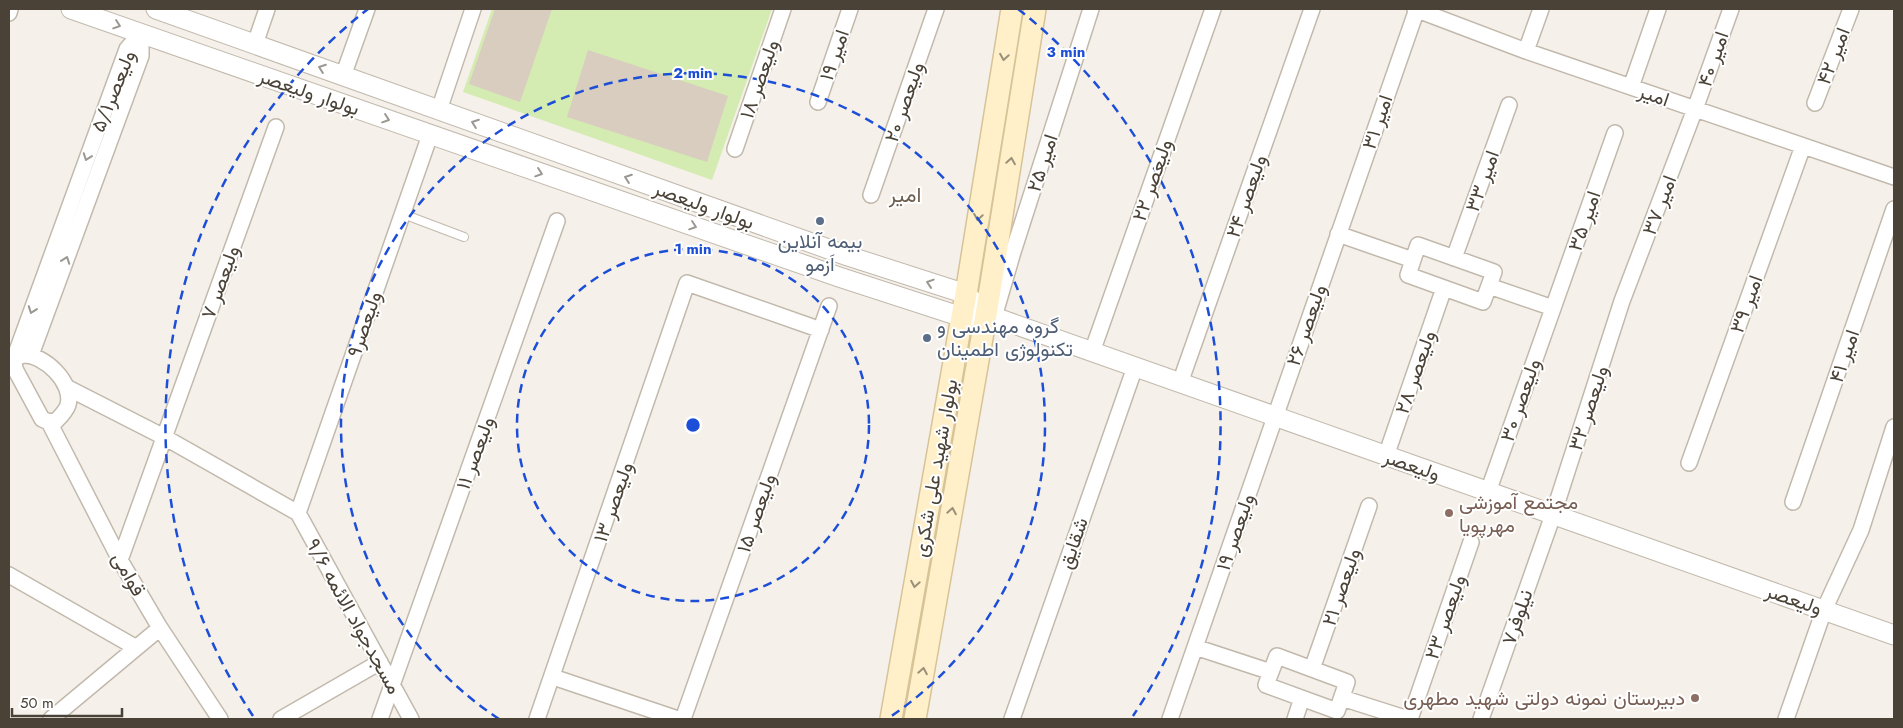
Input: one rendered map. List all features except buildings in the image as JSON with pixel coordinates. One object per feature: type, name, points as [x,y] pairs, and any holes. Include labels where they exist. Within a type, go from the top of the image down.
[{"type":"main road","name":"بولوار شهید علی شکری","points":[[891,719],[966,294],[1012,9]]},
{"type":"main road","name":"بولوار شهید علی شکری","points":[[915,719],[968,416],[990,316],[1036,9]]},
{"type":"main road","points":[[946,410],[968,416]]},
{"type":"street","points":[[9,13],[10,9]]},
{"type":"street","name":"بولوار ولیعصر","points":[[71,9],[839,278],[962,317],[990,316]]},
{"type":"street","points":[[141,33],[150,9]]},
{"type":"street","name":"بولوار ولیعصر","points":[[156,9],[848,256],[966,294],[990,316]]},
{"type":"street","points":[[255,44],[267,9]]},
{"type":"street","points":[[343,76],[366,9]]},
{"type":"street","points":[[430,135],[473,9]]},
{"type":"street","name":"ولیعصر ۱۸","points":[[735,149],[783,9]]},
{"type":"street","name":"امیر ۱۹","points":[[818,102],[850,9]]},
{"type":"street","name":"ولیعصر ۲۰","points":[[872,195],[936,9]]},
{"type":"street","name":"امیر ۲۵","points":[[990,316],[1013,252],[1092,9]]},
{"type":"street","name":"ولیعصر ۲۲","points":[[1092,352],[1213,9]]},
{"type":"street","name":"ولیعصر ۲۴","points":[[1180,383],[1312,9]]},
{"type":"street","name":"امیر","points":[[1416,9],[1631,87],[1894,177]]},
{"type":"street","name":"امیر ۳۱","points":[[1338,234],[1416,9]]},
{"type":"street","points":[[1526,50],[1541,9]]},
{"type":"street","points":[[1631,87],[1658,9]]},
{"type":"street","name":"امیر ۴۰","points":[[1696,109],[1731,9]]},
{"type":"street","name":"امیر ۴۲","points":[[1815,103],[1851,9]]},
{"type":"street","name":"ولیعصر۵/۱","points":[[31,355],[141,56],[141,33]]},
{"type":"street","name":"ولیعصر۵/۱","points":[[12,361],[127,49],[141,33]]},
{"type":"street","name":"امیر ۳۳","points":[[1454,258],[1509,105]]},
{"type":"street","name":"امیر ۳۷","points":[[1622,302],[1696,109]]},
{"type":"street","name":"ولیعصر ۷","points":[[120,560],[276,126]]},
{"type":"street","name":"امیر ۳۵","points":[[1553,308],[1615,133]]},
{"type":"street","name":"ولیعصر۹","points":[[298,513],[430,135]]},
{"type":"street","name":"امیر ۳۹","points":[[1689,462],[1803,146]]},
{"type":"street","name":"امیر ۴۱","points":[[1794,502],[1894,209]]},
{"type":"street","name":"ولیعصر ۱۱","points":[[380,719],[557,221]]},
{"type":"street","points":[[1338,234],[1413,260]]},
{"type":"street","name":"ولیعصر ۲۶","points":[[1275,417],[1338,234]]},
{"type":"street","points":[[1418,245],[1454,258],[1494,272],[1483,302],[1408,275],[1418,245]]},
{"type":"street","name":"ولیعصر ۱۳","points":[[536,719],[553,676],[687,283],[820,330]]},
{"type":"street","points":[[1489,286],[1553,308]]},
{"type":"street","name":"ولیعصر ۲۸","points":[[1386,456],[1444,288]]},
{"type":"street","name":"ولیعصر ۳۲","points":[[1553,515],[1622,302]]},
{"type":"street","name":"ولیعصر ۱۵","points":[[683,719],[829,306]]},
{"type":"street","name":"ولیعصر ۳۰","points":[[1488,492],[1553,308]]},
{"type":"street","name":"ولیعصر","points":[[990,316],[1894,635]]},
{"type":"street","points":[[12,361],[31,355],[44,362],[60,376],[66,387],[67,406],[56,421],[49,422]]},
{"type":"street","name":"قوامی","points":[[12,361],[23,386],[42,419],[49,422],[120,560],[160,628],[220,719]]},
{"type":"street","name":"شقایق","points":[[1012,719],[1135,367]]},
{"type":"street","points":[[66,387],[164,437],[298,513]]},
{"type":"street","name":"ولیعصر ۱۹","points":[[1170,719],[1275,417]]},
{"type":"street","points":[[1786,719],[1824,610],[1861,530],[1894,427]]},
{"type":"street","name":"ولیعصر ۲۱","points":[[1312,669],[1369,506]]},
{"type":"street","name":"مسجدجواد الائمه ۹/۶","points":[[298,513],[411,719]]},
{"type":"street","name":"نیلوفر۷","points":[[1481,719],[1553,515]]},
{"type":"street","name":"ولیعصر ۲۳","points":[[1409,719],[1471,542]]},
{"type":"street","points":[[9,575],[136,646]]},
{"type":"street","points":[[51,719],[136,646],[160,628]]},
{"type":"street","points":[[1195,647],[1271,672]]},
{"type":"street","points":[[1277,656],[1312,669],[1347,682],[1337,711],[1266,685],[1277,656]]},
{"type":"street","points":[[281,719],[380,662]]},
{"type":"street","points":[[553,676],[678,719]]},
{"type":"street","points":[[1295,719],[1302,698]]},
{"type":"street","points":[[1342,698],[1409,719]]},
{"type":"lane","points":[[402,214],[464,237]]},
{"type":"green space","points":[[492,9],[772,9],[712,180],[463,92]]},
{"type":"place","name":"بیمه آنلاین اَزمو","points":[[820,221]]},
{"type":"place","name":"گروه مهندسی و تکنولوژی اطمینان","points":[[927,338]]},
{"type":"place","name":"مجتمع آموزشی مهرپویا","points":[[1449,513]]},
{"type":"place","name":"دبیرستان نمونه دولتی شهید مطهری","points":[[1695,698]]},
{"type":"district","name":"امیر","points":[[905,195]]}]
